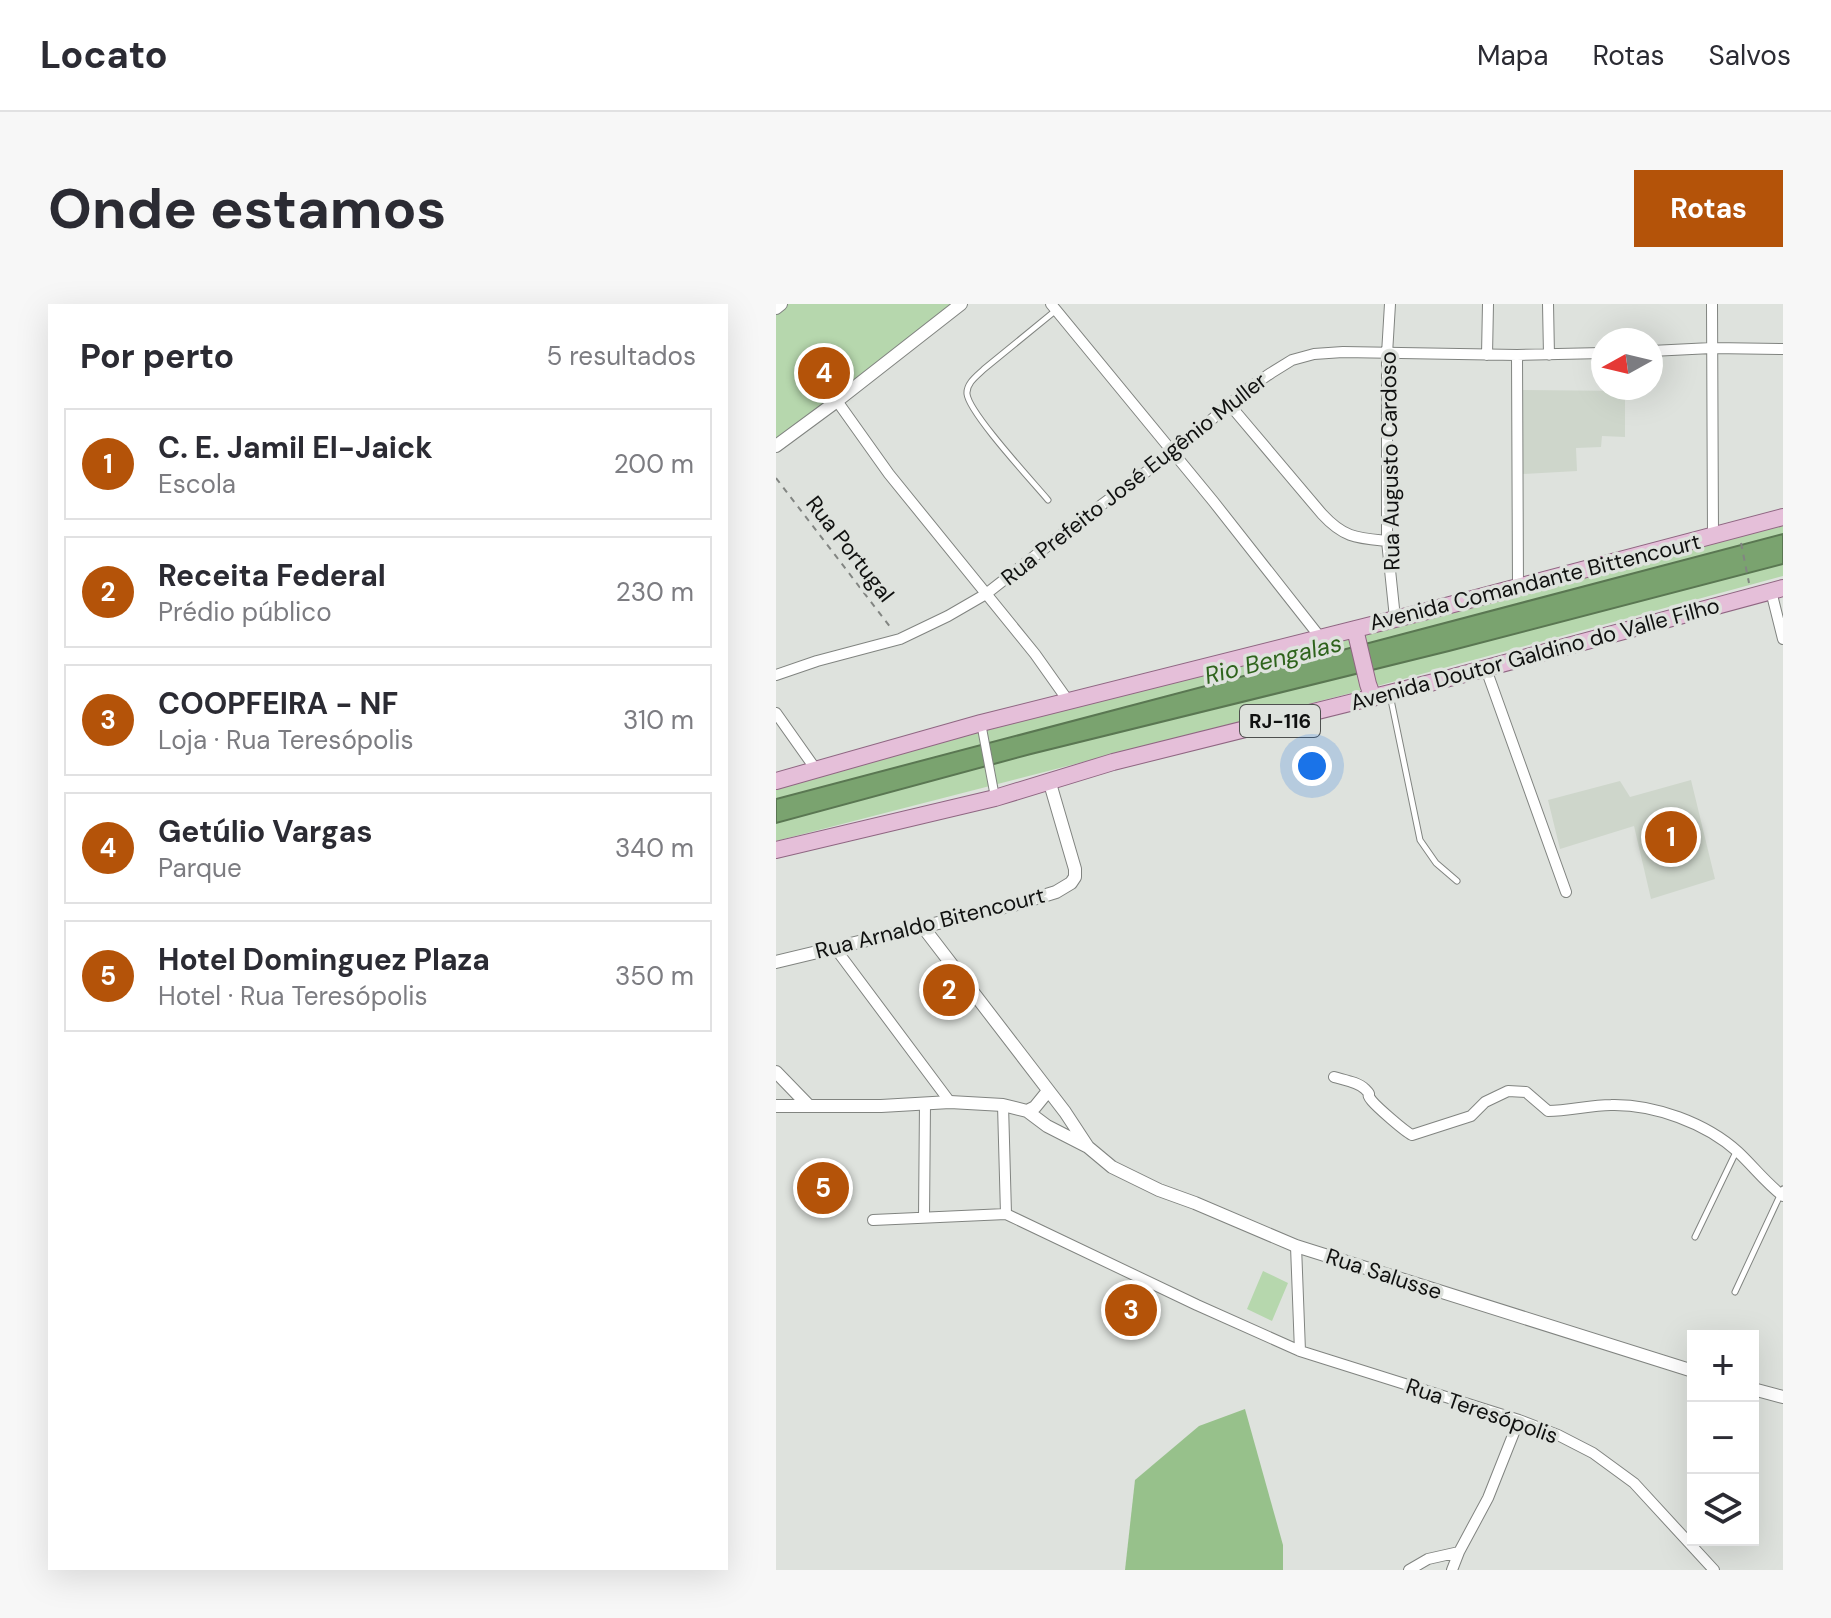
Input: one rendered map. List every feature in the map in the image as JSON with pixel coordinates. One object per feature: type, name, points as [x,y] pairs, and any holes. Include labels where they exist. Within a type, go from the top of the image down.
[{"type":"main road","name":"Avenida Comandante Bittencourt","points":[[776,781],[981,723],[1320,637],[1357,634],[1395,618],[1783,517]]},
{"type":"main road","name":"Avenida Doutor Galdino do Valle Filho","points":[[776,850],[995,798],[1128,758],[1376,692],[1486,669],[1777,590]]},
{"type":"main road","points":[[1357,634],[1376,692]]},
{"type":"street","points":[[776,308],[781,304]]},
{"type":"street","points":[[776,446],[961,304]]},
{"type":"street","name":"Rua Augusto Cardoso","points":[[1390,304],[1387,541],[1395,618]]},
{"type":"street","points":[[1487,355],[1488,304]]},
{"type":"street","points":[[1548,304],[1549,355]]},
{"type":"street","points":[[1712,304],[1713,536]]},
{"type":"street","points":[[1054,307],[1320,637]]},
{"type":"street","points":[[1663,350],[1783,349]]},
{"type":"street","name":"Rua Prefeito José Eugênio Muller","points":[[776,675],[900,639],[986,594],[1173,452],[1229,404],[1292,360],[1314,354],[1343,352],[1591,353]]},
{"type":"street","points":[[1517,355],[1518,588]]},
{"type":"street","points":[[837,401],[889,474],[1035,654],[1069,702]]},
{"type":"street","points":[[1229,404],[1337,530],[1360,538],[1387,541]]},
{"type":"street","points":[[1777,590],[1783,639]]},
{"type":"street","points":[[1486,669],[1566,892]]},
{"type":"street","points":[[776,713],[817,771]]},
{"type":"street","points":[[981,723],[995,798]]},
{"type":"street","name":"Rua Arnaldo Bitencourt","points":[[776,962],[983,913],[1056,892],[1071,883],[1075,869],[1049,780]]},
{"type":"street","points":[[923,927],[1065,1112],[1088,1147]]},
{"type":"street","points":[[835,948],[950,1102]]},
{"type":"street","points":[[776,1072],[809,1106]]},
{"type":"street","points":[[1334,1077],[1362,1086],[1372,1101],[1402,1130],[1412,1135],[1471,1116],[1485,1102],[1508,1091],[1526,1092],[1548,1111],[1611,1105],[1638,1107],[1691,1121],[1737,1151],[1759,1175],[1782,1193]]},
{"type":"street","points":[[1027,1111],[1035,1107],[1048,1091]]},
{"type":"street","points":[[776,1106],[881,1106],[950,1102],[1003,1105],[1027,1111],[1047,1126],[1088,1147]]},
{"type":"street","points":[[924,1217],[925,1103]]},
{"type":"street","points":[[1003,1105],[1006,1214]]},
{"type":"street","name":"Rua Salusse","points":[[1088,1147],[1112,1167],[1138,1180],[1296,1246],[1687,1369]]},
{"type":"street","name":"Rua Teresópolis","points":[[873,1220],[1006,1214],[1300,1351],[1558,1435],[1593,1453],[1634,1483],[1714,1570]]},
{"type":"street","points":[[1296,1246],[1300,1351]]},
{"type":"street","points":[[1759,1391],[1783,1397]]},
{"type":"street","points":[[1452,1570],[1488,1498],[1519,1420]]},
{"type":"street","points":[[1409,1570],[1428,1559],[1459,1552]]},
{"type":"lane","points":[[1048,500],[977,414],[967,390],[984,369],[1054,307]]},
{"type":"lane","points":[[1376,692],[1420,840],[1436,863],[1457,881]]},
{"type":"lane","points":[[1695,1237],[1737,1151]]},
{"type":"lane","points":[[1735,1292],[1782,1193]]},
{"type":"path","name":"Rua Portugal","points":[[776,478],[900,639]]},
{"type":"path","points":[[1738,529],[1752,596]]},
{"type":"shaded area","points":[[781,304],[961,304],[776,446],[776,308]]},
{"type":"shaded area","points":[[1523,390],[1591,391],[1591,400],[1625,400],[1625,437],[1602,436],[1601,447],[1576,448],[1577,471],[1522,474]]},
{"type":"shaded area","points":[[1783,525],[1783,576],[1355,692],[776,841],[776,786]]},
{"type":"shaded area","points":[[1783,534],[1783,564],[1449,651],[1031,754],[776,823],[776,799]]},
{"type":"shaded area","points":[[1691,780],[1715,879],[1651,899],[1634,826],[1560,849],[1548,800],[1620,781],[1630,797]]},
{"type":"shaded area","points":[[1263,1271],[1288,1283],[1272,1321],[1247,1309]]},
{"type":"shaded area","points":[[1245,1409],[1283,1545],[1283,1570],[1125,1570],[1135,1480],[1199,1426]]},
{"type":"place","name":"Getúlio Vargas","points":[[824,373]]},
{"type":"place","name":"C. E. Jamil El-Jaick","points":[[1671,837]]},
{"type":"place","name":"Receita Federal","points":[[949,990]]},
{"type":"place","name":"Hotel Dominguez Plaza","points":[[823,1188]]},
{"type":"place","name":"COOPFEIRA - NF","points":[[1131,1310]]},
{"type":"water label","name":"Rio Bengalas","points":[[1273,659]]}]
